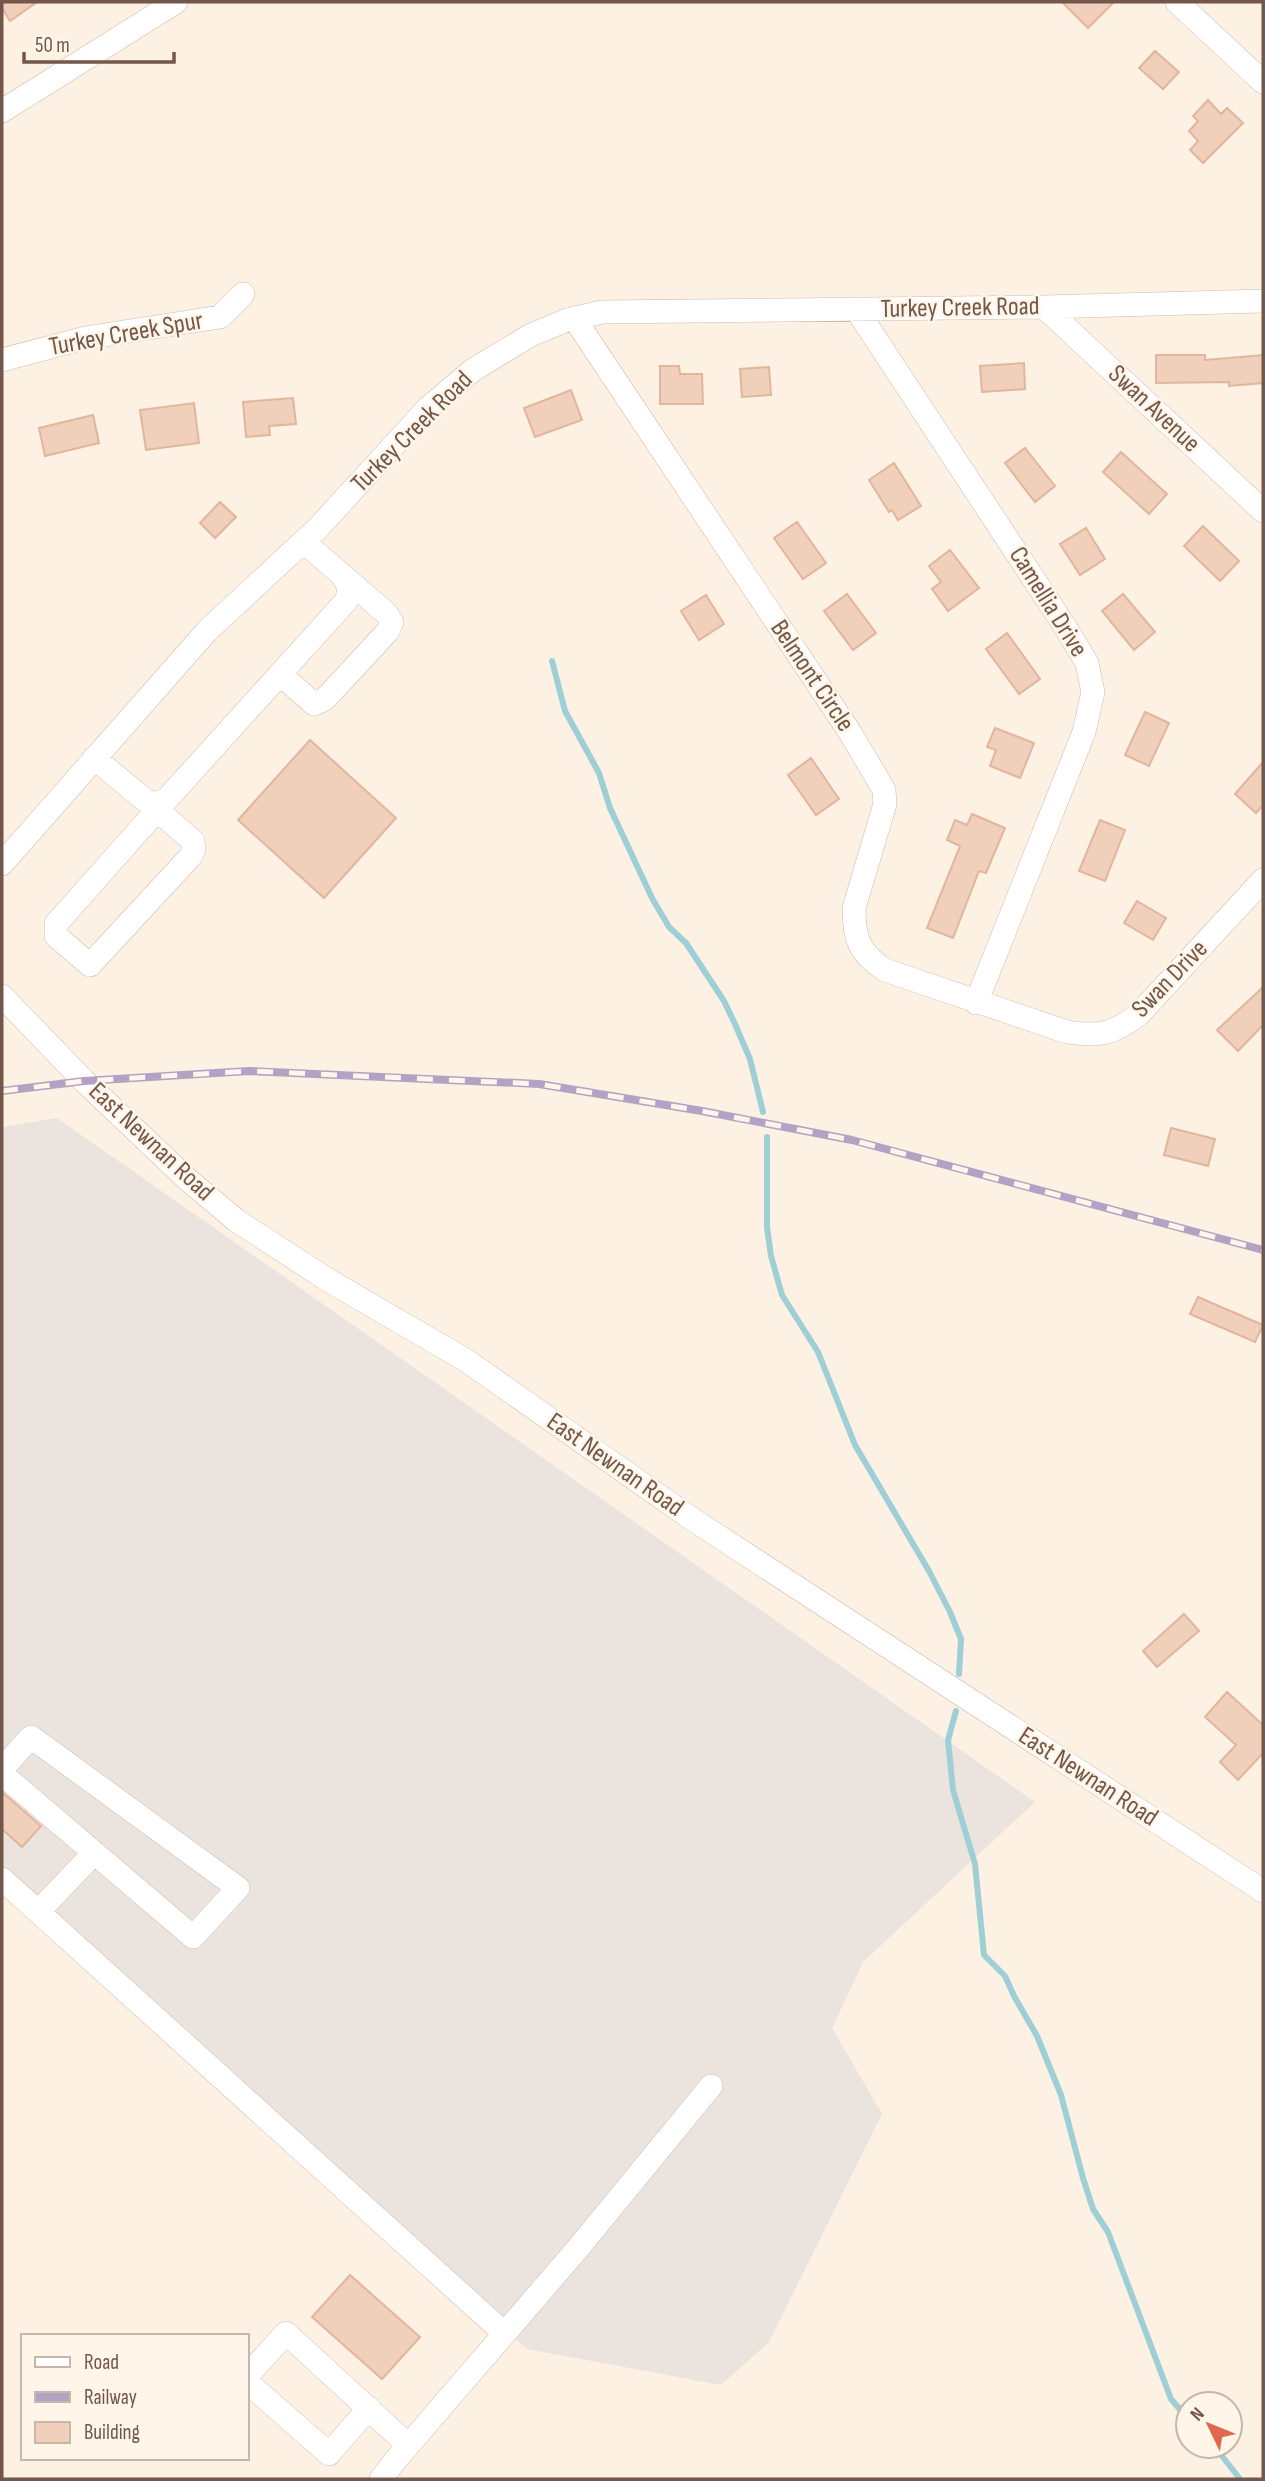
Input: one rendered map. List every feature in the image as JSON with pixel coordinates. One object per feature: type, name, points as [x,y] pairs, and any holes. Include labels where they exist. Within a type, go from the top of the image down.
[{"type":"street","points":[[2,111],[176,2]]},
{"type":"street","points":[[1177,2],[1263,82]]},
{"type":"street","name":"Turkey Creek Spur","points":[[2,360],[85,338],[220,317],[243,295]]},
{"type":"street","name":"Turkey Creek Road","points":[[2,864],[206,631],[304,542],[428,408],[484,362],[531,335],[574,318],[601,312],[1044,307],[1263,301]]},
{"type":"street","name":"Swan Avenue","points":[[1044,307],[1263,511]]},
{"type":"street","name":"Camellia Drive","points":[[856,309],[1070,634],[1087,663],[1093,692],[1084,732],[976,1003]]},
{"type":"street","name":"Belmont Circle","points":[[574,318],[851,734],[884,790],[885,804],[854,908],[858,944],[872,962],[885,971],[976,1003]]},
{"type":"street","points":[[280,674],[314,704],[325,699],[387,631],[392,622],[387,614],[304,542]]},
{"type":"street","points":[[94,758],[156,807],[193,841],[194,849],[90,965],[56,936],[56,925],[156,807],[167,799],[347,600],[349,587],[342,575]]},
{"type":"street","name":"Swan Drive","points":[[976,1003],[1067,1032],[1086,1035],[1122,1028],[1206,944],[1263,880]]},
{"type":"street","name":"East Newnan Road","points":[[2,996],[84,1081],[187,1179],[237,1221],[328,1280],[467,1361],[692,1519],[1263,1891]]},
{"type":"street","points":[[31,1737],[238,1888],[193,1937],[2,1772],[31,1737]]},
{"type":"street","points":[[38,1912],[94,1853]]},
{"type":"street","points":[[2,1879],[504,2333]]},
{"type":"street","points":[[382,2479],[408,2445],[579,2247],[711,2086]]},
{"type":"street","points":[[248,2375],[286,2333],[408,2445]]},
{"type":"street","points":[[248,2383],[329,2454],[369,2409]]},
{"type":"shaded area","points":[[57,1118],[1035,1802],[863,1962],[832,2028],[882,2114],[769,2342],[721,2385],[527,2349],[2,1893],[2,1127]]},
{"type":"building","points":[[2,2],[37,2],[10,21],[2,8]]},
{"type":"building","points":[[1062,2],[1114,2],[1088,28]]},
{"type":"building","points":[[1155,51],[1179,72],[1163,89],[1139,68]]},
{"type":"building","points":[[1208,100],[1221,114],[1227,108],[1243,123],[1203,163],[1190,150],[1198,141],[1189,131],[1198,121],[1193,116]]},
{"type":"building","points":[[1156,355],[1205,355],[1205,360],[1263,355],[1263,383],[1229,386],[1229,382],[1156,383]]},
{"type":"building","points":[[1024,363],[1025,389],[982,392],[980,366]]},
{"type":"building","points":[[660,366],[679,366],[680,374],[702,374],[703,404],[660,404]]},
{"type":"building","points":[[769,367],[771,395],[742,397],[740,369]]},
{"type":"building","points":[[571,390],[582,420],[535,437],[524,408]]},
{"type":"building","points":[[293,398],[296,424],[269,426],[270,435],[246,437],[243,402]]},
{"type":"building","points":[[194,403],[199,443],[146,450],[140,410]]},
{"type":"building","points":[[93,415],[99,443],[45,456],[39,428]]},
{"type":"building","points":[[1025,448],[1055,486],[1035,502],[1005,463]]},
{"type":"building","points":[[1121,452],[1167,494],[1149,514],[1103,472]]},
{"type":"building","points":[[894,463],[921,506],[898,520],[892,510],[889,512],[869,480]]},
{"type":"building","points":[[220,502],[236,517],[215,538],[200,523]]},
{"type":"building","points":[[797,522],[826,563],[803,579],[774,538]]},
{"type":"building","points":[[1203,526],[1239,561],[1220,581],[1184,546]]},
{"type":"building","points":[[1086,528],[1105,559],[1080,575],[1060,544]]},
{"type":"building","points":[[950,550],[979,588],[948,611],[932,589],[941,582],[929,566]]},
{"type":"building","points":[[847,594],[876,633],[853,650],[824,611]]},
{"type":"building","points":[[1123,594],[1155,632],[1134,650],[1102,611]]},
{"type":"building","points":[[706,595],[724,624],[699,640],[681,611]]},
{"type":"building","points":[[1007,633],[1040,679],[1019,694],[986,649]]},
{"type":"building","points":[[1145,712],[1169,723],[1149,766],[1125,755]]},
{"type":"building","points":[[995,728],[1034,743],[1020,778],[990,766],[996,750],[987,747]]},
{"type":"building","points":[[310,740],[396,818],[324,898],[238,820]]},
{"type":"building","points":[[811,758],[839,799],[816,815],[788,775]]},
{"type":"building","points":[[1263,762],[1263,805],[1256,813],[1235,794]]},
{"type":"building","points":[[972,814],[1005,828],[986,873],[979,871],[953,938],[927,928],[960,846],[947,840],[955,820],[967,825]]},
{"type":"building","points":[[1100,820],[1125,830],[1105,881],[1079,871]]},
{"type":"building","points":[[1137,901],[1166,918],[1153,940],[1124,923]]},
{"type":"building","points":[[1263,987],[1263,1025],[1238,1051],[1217,1030]]},
{"type":"building","points":[[1171,1128],[1215,1139],[1208,1166],[1164,1155]]},
{"type":"building","points":[[1198,1297],[1263,1325],[1255,1342],[1190,1314]]},
{"type":"building","points":[[1184,1614],[1199,1631],[1157,1667],[1143,1651]]},
{"type":"building","points":[[1227,1692],[1263,1725],[1263,1753],[1238,1780],[1220,1762],[1236,1745],[1205,1717]]},
{"type":"building","points":[[2,1792],[41,1826],[22,1847],[2,1829]]},
{"type":"building","points":[[350,2275],[420,2337],[382,2379],[312,2317]]},
{"type":"waterway","points":[[552,661],[565,711],[599,773],[610,808],[652,898],[669,927],[686,943],[724,1001],[735,1024],[750,1059],[763,1112]]},
{"type":"waterway","points":[[767,1137],[767,1227],[771,1256],[782,1295],[818,1352],[855,1445],[950,1612],[961,1639],[959,1674]]},
{"type":"waterway","points":[[956,1711],[948,1740],[953,1790],[975,1864],[984,1955],[1005,1976],[1037,2036],[1061,2095],[1093,2209],[1108,2232],[1174,2403]]},
{"type":"waterway","points":[[1225,2460],[1240,2479]]},
{"type":"railway","points":[[2,1091],[84,1081],[249,1071],[539,1084],[702,1111],[852,1140],[1263,1250]]}]
